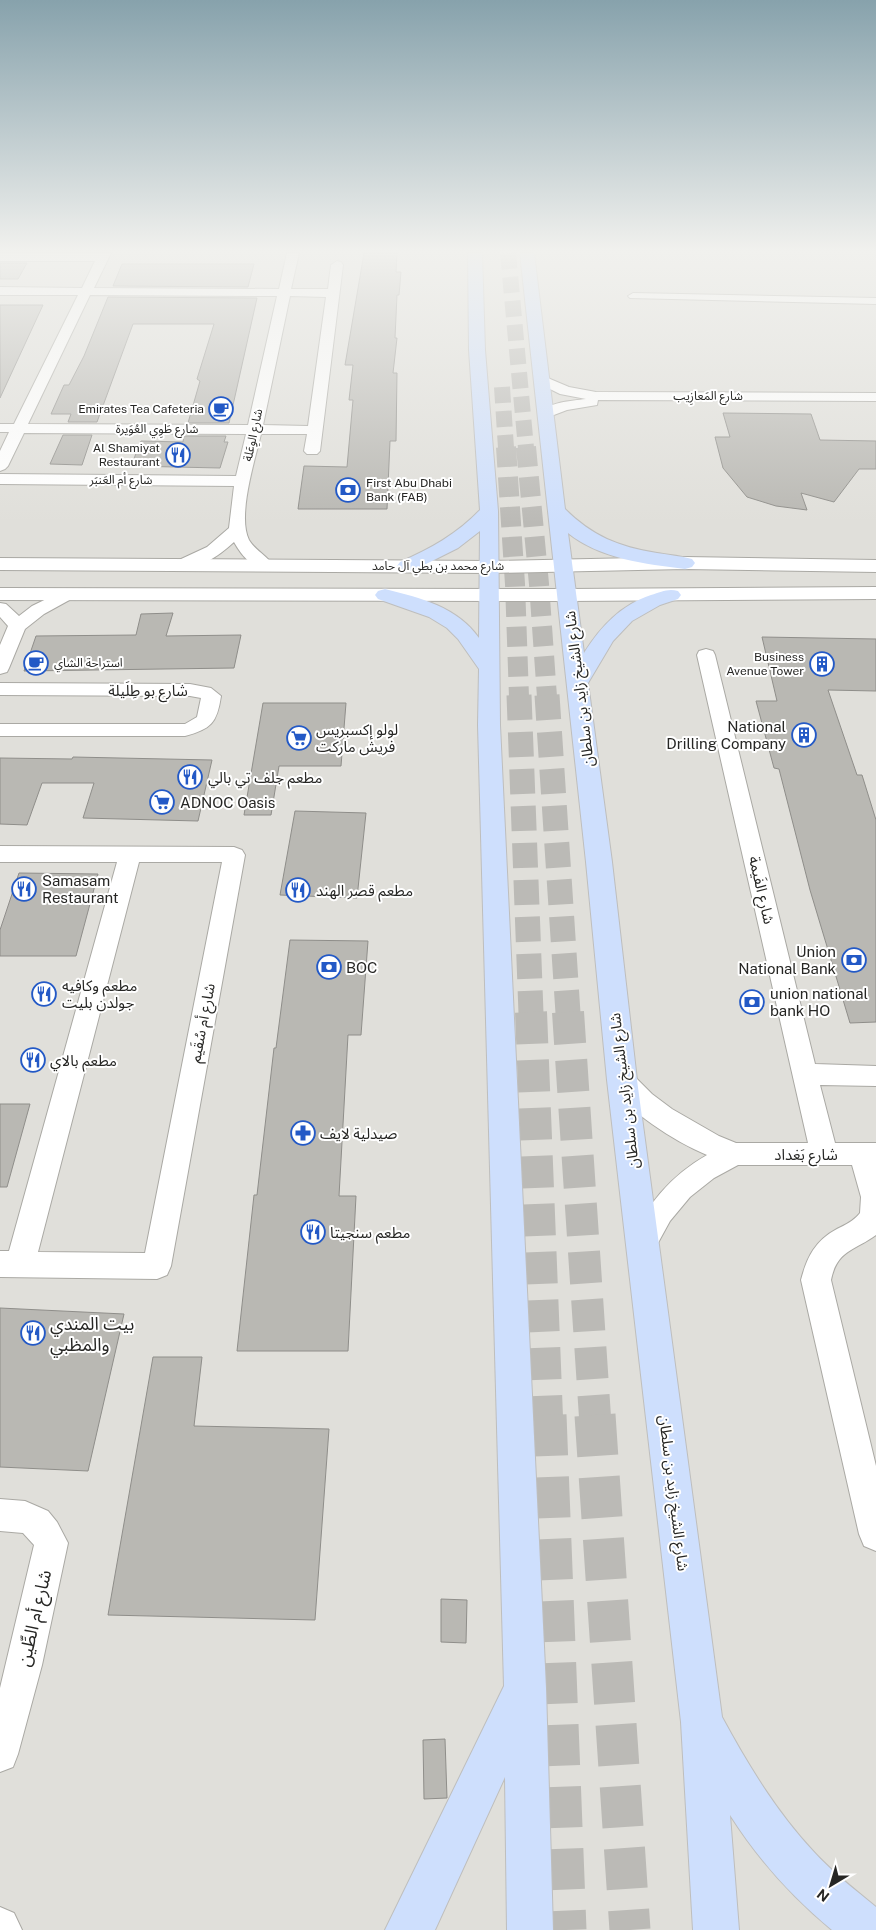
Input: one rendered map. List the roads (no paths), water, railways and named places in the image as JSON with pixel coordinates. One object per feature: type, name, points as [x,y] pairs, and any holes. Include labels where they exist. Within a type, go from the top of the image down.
[{"type":"main road","points":[[478,343],[492,595],[489,725],[525,1688],[530,1930]]},
{"type":"main road","name":"شارع الشيخ زايد بن سلطان","points":[[538,343],[622,1080],[702,1722],[716,1930]]},
{"type":"main road","points":[[407,566],[453,545],[469,533],[488,510]]},
{"type":"main road","points":[[556,510],[580,533],[597,542],[636,555],[685,564]]},
{"type":"main road","points":[[385,595],[426,608],[452,623],[462,631],[489,668]]},
{"type":"main road","points":[[578,682],[598,647],[618,622],[636,607],[671,595]]},
{"type":"main road","points":[[408,1930],[419,1913],[525,1688]]},
{"type":"main road","points":[[702,1722],[732,1778],[768,1834],[814,1885],[868,1930]]},
{"type":"street","points":[[0,466],[61,343]]},
{"type":"street","name":"شارع الوِعَلة","points":[[236,530],[243,481],[273,343]]},
{"type":"street","points":[[312,451],[327,343]]},
{"type":"street","name":"شارع المَعازِيب","points":[[543,380],[565,391],[596,396],[876,398]]},
{"type":"street","name":"شارع المَعازِيب","points":[[546,414],[564,406],[581,402],[658,401]]},
{"type":"street","name":"شارع طَوِي العُوَيرة","points":[[0,428],[315,430]]},
{"type":"street","name":"شارع أم العَنبَر","points":[[0,479],[243,481]]},
{"type":"street","points":[[185,564],[212,552],[236,530],[246,549],[264,565]]},
{"type":"street","name":"شارع محمد بن بطي آل حامد","points":[[0,564],[490,566],[685,564],[876,566]]},
{"type":"street","name":"شارع محمد بن بطي آل حامد","points":[[0,594],[671,595],[876,593]]},
{"type":"street","points":[[0,668],[17,626],[38,610],[67,594]]},
{"type":"street","points":[[0,608],[12,618],[17,626]]},
{"type":"street","name":"شارع الفَيمة","points":[[706,655],[824,1154]]},
{"type":"street","name":"شارع بو طِلَيلة","points":[[0,690],[190,690],[204,692],[211,696],[208,717],[204,722],[185,730],[0,730]]},
{"type":"street","name":"شارع أم سُقَيم","points":[[0,854],[234,855],[156,1266],[10,1264]]},
{"type":"street","points":[[10,1264],[130,855]]},
{"type":"street","points":[[806,1074],[876,1076]]},
{"type":"street","name":"شارع بَغداد","points":[[622,1080],[643,1101],[663,1117],[710,1144],[735,1154],[869,1154]]},
{"type":"street","name":"شارع بَغداد","points":[[643,1243],[664,1205],[678,1189],[712,1164],[735,1154]]},
{"type":"street","points":[[869,1154],[875,1202],[874,1214],[870,1223],[862,1231],[828,1248],[819,1263],[816,1280],[876,1534]]},
{"type":"street","name":"شارع أم الطِّين","points":[[0,1515],[26,1516],[42,1528],[51,1544],[24,1665],[0,1754]]},
{"type":"tunnel","points":[[516,343],[526,448]]},
{"type":"tunnel","points":[[502,387],[506,448]]},
{"type":"tunnel","points":[[506,447],[515,584],[519,697]]},
{"type":"tunnel","points":[[526,447],[547,697]]},
{"type":"tunnel","points":[[519,695],[531,1013]]},
{"type":"tunnel","points":[[547,695],[568,1013]]},
{"type":"tunnel","points":[[531,1012],[547,1417]]},
{"type":"tunnel","points":[[568,1012],[595,1417]]},
{"type":"tunnel","points":[[546,1415],[566,1930]]},
{"type":"tunnel","points":[[595,1415],[630,1930]]},
{"type":"place","name":"Emirates Tea Cafeteria","points":[[221,409]]},
{"type":"place","name":"Al Shamiyat Restaurant","points":[[178,455]]},
{"type":"place","name":"First Abu Dhabi Bank (FAB)","points":[[348,490]]},
{"type":"place","name":"استراحة الشاي","points":[[36,663]]},
{"type":"place","name":"Business Avenue Tower","points":[[822,664]]},
{"type":"place","name":"National Drilling Company","points":[[804,735]]},
{"type":"place","name":"لولو إكسبريس فريش ماركت","points":[[299,738]]},
{"type":"place","name":"مطعم جلف تي بالي","points":[[190,777]]},
{"type":"place","name":"ADNOC Oasis","points":[[162,802]]},
{"type":"place","name":"Samasam Restaurant","points":[[24,889]]},
{"type":"place","name":"مطعم قصر الهند","points":[[298,890]]},
{"type":"place","name":"Union National Bank","points":[[854,960]]},
{"type":"place","name":"BOC","points":[[329,967]]},
{"type":"place","name":"مطعم وكافيه جولدن بليت","points":[[44,994]]},
{"type":"place","name":"union national bank HO","points":[[752,1002]]},
{"type":"place","name":"مطعم بالاي","points":[[33,1060]]},
{"type":"place","name":"صيدلية لايف","points":[[303,1133]]},
{"type":"place","name":"مطعم سنجيتا","points":[[313,1232]]},
{"type":"place","name":"بيت المندي والمظبي","points":[[33,1333]]}]
